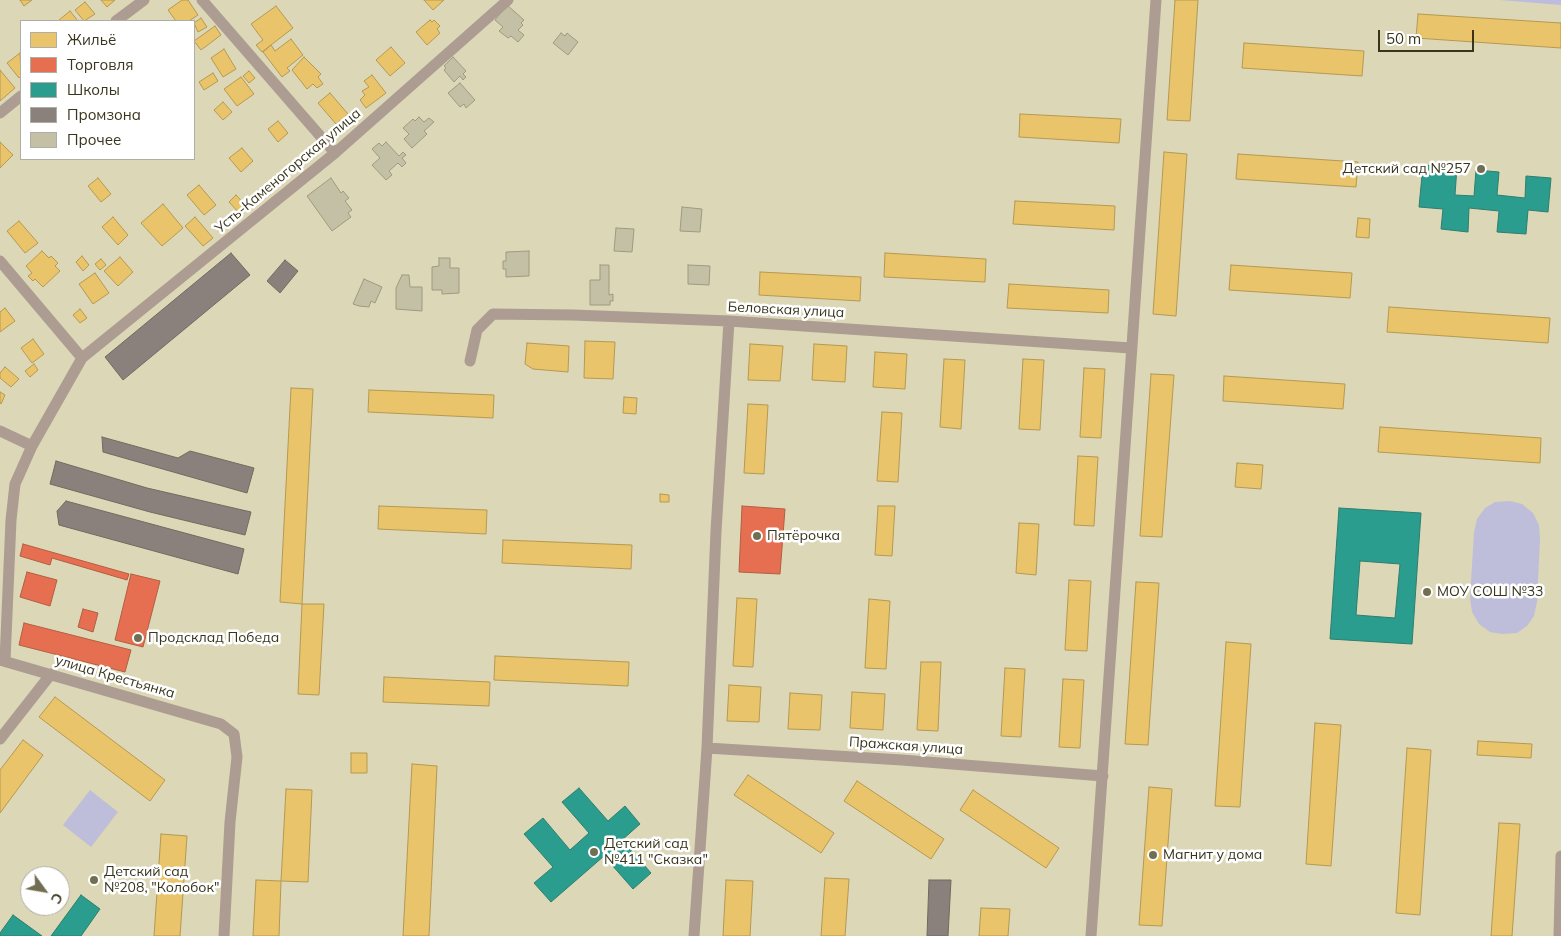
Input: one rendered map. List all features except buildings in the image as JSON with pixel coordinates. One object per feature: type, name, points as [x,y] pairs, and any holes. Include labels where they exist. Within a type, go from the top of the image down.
[{"type":"street","points":[[117,20],[144,0]]},
{"type":"street","points":[[202,0],[335,153]]},
{"type":"street","name":"Усть-Каменогорская улица","points":[[82,358],[335,153],[508,0]]},
{"type":"street","points":[[1091,936],[1156,0]]},
{"type":"street","points":[[0,113],[20,97]]},
{"type":"street","points":[[0,261],[82,358],[32,446],[15,484],[11,520],[3,660]]},
{"type":"street","name":"Беловская улица","points":[[470,361],[478,330],[493,314],[729,321],[1131,348]]},
{"type":"street","points":[[694,936],[707,748],[716,531],[729,321]]},
{"type":"street","points":[[0,431],[32,446]]},
{"type":"street","name":"улица Крестьянка","points":[[3,660],[221,724],[234,734],[237,757],[230,822],[224,936]]},
{"type":"street","points":[[0,739],[51,674]]},
{"type":"street","name":"Пражская улица","points":[[707,748],[902,760],[1103,776]]},
{"type":"street","points":[[1558,936],[1561,856]]},
{"type":"shaded area","points":[[1500,0],[1561,0],[1561,5]]},
{"type":"shaded area","points":[[1510,501],[1522,504],[1533,513],[1539,525],[1537,602],[1534,616],[1527,626],[1517,633],[1502,634],[1490,632],[1479,624],[1472,612],[1470,598],[1474,532],[1477,519],[1485,508],[1495,502]]},
{"type":"shaded area","points":[[90,790],[118,812],[91,847],[63,825]]},
{"type":"place","name":"Детский сад №257","points":[[1481,169]]},
{"type":"place","name":"Пятёрочка","points":[[757,536]]},
{"type":"place","name":"МОУ СОШ №33","points":[[1427,592]]},
{"type":"place","name":"Продсклад Победа","points":[[138,638]]},
{"type":"place","name":"Детский сад №411 \"Сказка\"","points":[[594,852]]},
{"type":"place","name":"Магнит у дома","points":[[1153,855]]},
{"type":"place","name":"Детский сад №208, \"Колобок\"","points":[[94,880]]}]
